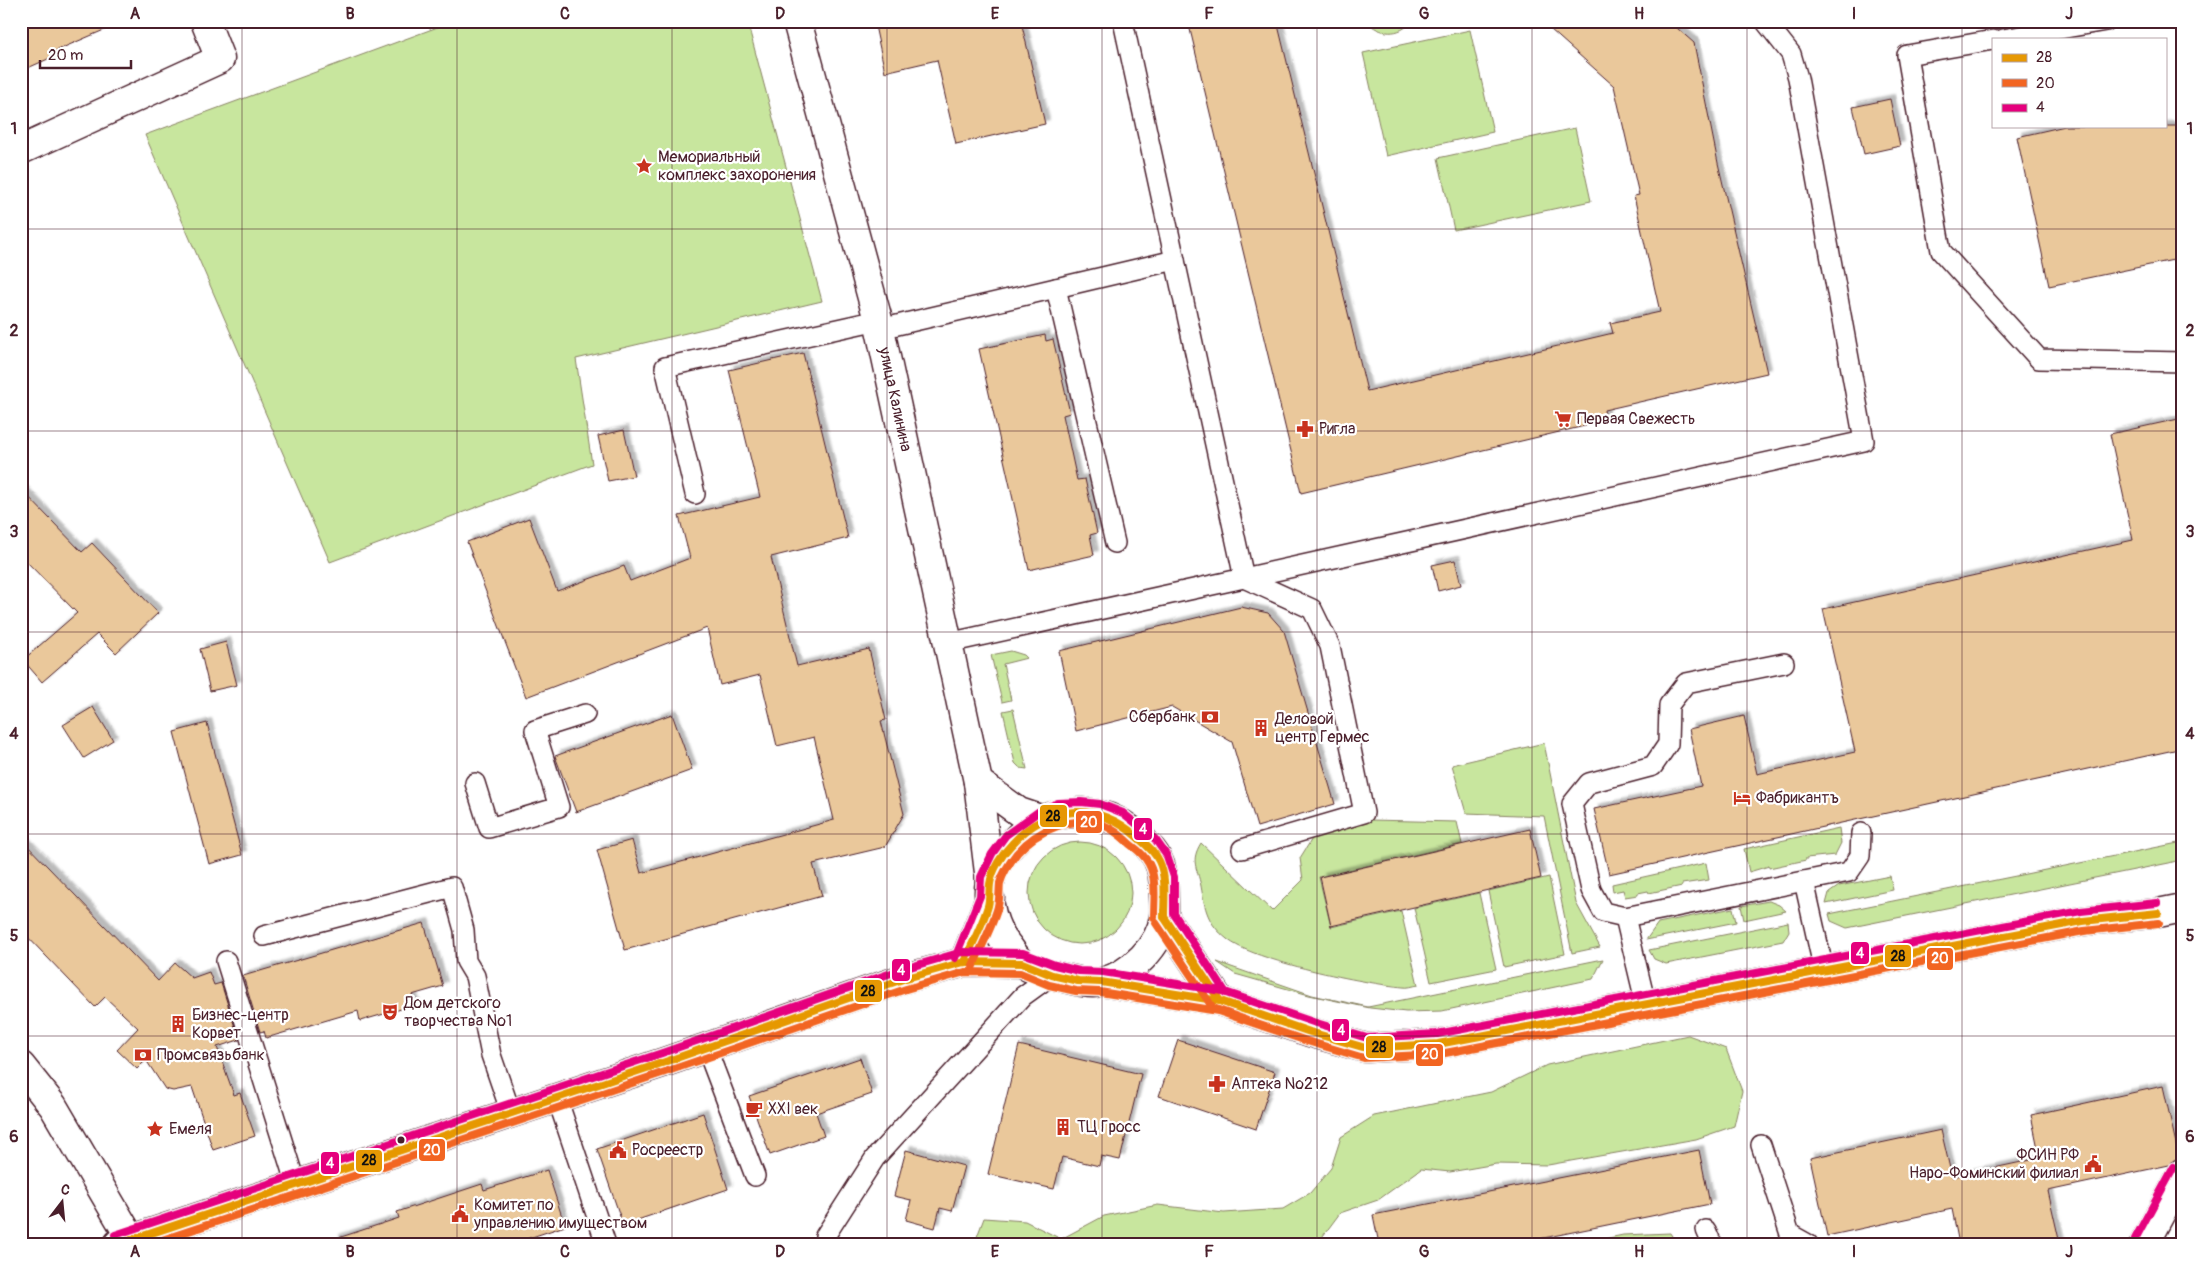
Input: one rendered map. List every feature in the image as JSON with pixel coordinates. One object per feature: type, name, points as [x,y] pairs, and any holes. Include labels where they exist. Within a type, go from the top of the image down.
[{"type":"main road","points":[[21,150],[220,59],[205,21]]},
{"type":"main road","name":"улица Калинина","points":[[798,21],[879,325],[978,782],[990,890]]},
{"type":"main road","points":[[978,782],[1020,812],[1043,820]]},
{"type":"main road","points":[[964,962],[1001,859],[1013,842],[1026,830],[1043,820],[1061,813],[1081,812],[1099,814],[1118,821],[1147,845],[1158,860],[1164,879],[1164,917],[1148,952],[1127,971],[1101,982]]},
{"type":"main road","points":[[990,890],[993,921],[998,932],[1022,963]]},
{"type":"main road","points":[[21,1066],[53,1106],[124,1242],[556,1098],[904,979],[964,962],[1022,963],[1052,975],[1078,981],[1101,982],[1220,1001],[1310,1032],[1366,1048],[1438,1044],[2083,921],[2170,911],[2183,926]]},
{"type":"main road","points":[[1164,917],[1220,1001]]},
{"type":"main road","points":[[2144,1244],[2183,1172]]},
{"type":"lane","points":[[1123,21],[1244,578]]},
{"type":"lane","points":[[948,643],[1864,441],[1798,78],[1791,54],[1765,21]]},
{"type":"lane","points":[[2009,38],[2106,21]]},
{"type":"lane","points":[[1992,40],[1907,55],[1941,251],[2040,359],[2183,362]]},
{"type":"lane","points":[[695,494],[665,367],[1056,288],[1175,260]]},
{"type":"lane","points":[[1056,288],[1115,543]]},
{"type":"lane","points":[[1242,849],[1364,814],[1330,646],[1312,609],[1244,578]]},
{"type":"lane","points":[[1784,663],[1686,683],[1669,705],[1668,744],[1653,766],[1589,783],[1572,804],[1591,890],[1603,912],[1625,917],[1849,872],[1860,856],[1861,833]]},
{"type":"lane","points":[[475,783],[489,828],[559,807],[535,730],[585,714]]},
{"type":"lane","points":[[1804,881],[1824,971]]},
{"type":"lane","points":[[264,936],[452,887],[464,930],[466,961],[476,976],[491,1055],[510,1113]]},
{"type":"lane","points":[[1625,917],[1646,1005]]},
{"type":"lane","points":[[226,961],[296,1185]]},
{"type":"lane","points":[[825,1236],[875,1158],[1017,1002],[1052,975]]},
{"type":"lane","points":[[706,1047],[756,1176]]},
{"type":"lane","points":[[556,1098],[606,1244]]},
{"type":"lane","points":[[1761,1145],[1790,1234],[1808,1244]]},
{"type":"green space","points":[[454,21],[747,21],[822,301],[576,359],[592,464],[330,562],[145,135]]},
{"type":"green space","points":[[1366,21],[1412,21],[1401,30],[1389,32],[1377,29]]},
{"type":"green space","points":[[1470,30],[1493,132],[1386,156],[1363,53]]},
{"type":"green space","points":[[1575,128],[1591,201],[1454,230],[1438,158]]},
{"type":"green space","points":[[1011,651],[1024,655],[1027,658],[1003,664],[1011,700],[1002,702],[991,655]]},
{"type":"green space","points":[[1013,709],[1027,769],[1020,768],[1015,763],[1003,711]]},
{"type":"green space","points":[[1544,743],[1576,903],[1600,947],[1572,953],[1544,816],[1466,813],[1452,765]]},
{"type":"green space","points":[[1370,820],[1457,822],[1462,844],[1319,877],[1331,927],[1401,911],[1418,985],[1405,987],[1386,985],[1285,963],[1241,947],[1220,933],[1211,921],[1206,909],[1195,864],[1196,855],[1201,843],[1272,911],[1303,880],[1300,858],[1315,834]]},
{"type":"green space","points":[[1839,828],[1841,843],[1835,855],[1806,858],[1806,860],[1769,868],[1769,866],[1749,872],[1744,849]]},
{"type":"green space","points":[[1080,842],[1099,846],[1116,857],[1127,874],[1131,893],[1127,912],[1116,929],[1099,940],[1080,944],[1061,940],[1044,929],[1033,912],[1029,893],[1033,874],[1044,857],[1061,846]]},
{"type":"green space","points":[[2183,842],[2183,859],[2169,863],[1847,928],[1831,921],[1829,914]]},
{"type":"green space","points":[[1706,863],[1709,880],[1625,897],[1623,890],[1613,892],[1612,884]]},
{"type":"green space","points":[[1890,876],[1893,890],[1826,904],[1829,893],[1839,886]]},
{"type":"green space","points":[[1549,877],[1565,954],[1504,967],[1488,891]]},
{"type":"green space","points":[[1479,893],[1496,969],[1431,982],[1414,908]]},
{"type":"green space","points":[[1769,901],[1779,905],[1786,911],[1744,920],[1741,906]]},
{"type":"green space","points":[[1733,908],[1736,922],[1646,940],[1658,923]]},
{"type":"green space","points":[[1788,922],[1789,931],[1783,941],[1666,964],[1654,959],[1649,950]]},
{"type":"green space","points":[[1603,959],[1593,979],[1442,1011],[1406,1012],[1370,1008],[1309,995],[1235,974],[1217,962],[1312,995],[1368,1007]]},
{"type":"green space","points":[[1688,1035],[1726,1049],[1742,1091],[1734,1126],[1696,1139],[1548,1165],[1496,1164],[1450,1172],[1421,1169],[1378,1200],[1340,1213],[1317,1244],[977,1244],[975,1242],[984,1218],[1025,1221],[1061,1239],[1104,1216],[1158,1205],[1224,1213],[1283,1209],[1310,1193],[1331,1168],[1341,1137],[1374,1116],[1491,1092],[1547,1065]]},
{"type":"green space","points":[[1670,1233],[1677,1244],[1580,1244],[1623,1235]]},
{"type":"building","points":[[21,21],[125,21],[55,51],[57,55],[21,71]]},
{"type":"building","points":[[874,21],[1021,21],[1045,124],[956,144],[937,60],[885,72]]},
{"type":"building","points":[[1188,21],[1277,21],[1367,391],[1613,333],[1610,323],[1660,312],[1634,196],[1639,195],[1614,86],[1541,21],[1669,21],[1694,43],[1718,163],[1767,373],[1604,410],[1606,421],[1301,493]]},
{"type":"building","points":[[1890,99],[1900,146],[1864,154],[1853,107]]},
{"type":"building","points":[[2166,126],[2183,126],[2183,258],[2049,286],[2017,137],[2056,128],[2166,128]]},
{"type":"building","points":[[1045,335],[1046,341],[1053,339],[1070,413],[1063,415],[1077,480],[1085,479],[1097,533],[1090,535],[1094,555],[1029,570],[979,349]]},
{"type":"building","points":[[803,353],[848,538],[771,557],[797,666],[869,649],[886,720],[881,721],[904,814],[885,847],[813,864],[822,896],[625,950],[597,850],[632,840],[641,873],[834,820],[814,737],[777,746],[760,675],[720,685],[707,628],[526,697],[467,542],[529,518],[557,591],[624,566],[630,581],[690,558],[679,516],[760,497],[729,370]]},
{"type":"building","points":[[2183,418],[2183,748],[1609,874],[1594,809],[1701,786],[1689,729],[1744,716],[1757,774],[1855,752],[1823,609],[2133,540],[2110,434]]},
{"type":"building","points":[[624,430],[634,476],[608,481],[598,436]]},
{"type":"building","points":[[21,489],[82,552],[92,543],[158,613],[116,653],[97,634],[42,682],[23,660],[77,613],[21,556]]},
{"type":"building","points":[[1455,560],[1461,585],[1438,591],[1432,565]]},
{"type":"building","name":"Деловой центр Гермес","points":[[1241,607],[1268,613],[1284,631],[1335,804],[1257,827],[1232,742],[1172,707],[1076,731],[1059,651]]},
{"type":"building","points":[[226,642],[237,685],[210,691],[200,649]]},
{"type":"building","points":[[93,707],[113,740],[84,758],[63,725]]},
{"type":"building","points":[[672,714],[692,770],[576,812],[555,756]]},
{"type":"building","points":[[207,723],[242,855],[209,864],[174,732]]},
{"type":"building","points":[[1530,829],[1541,878],[1331,926],[1320,877]]},
{"type":"building","points":[[21,839],[158,981],[175,963],[192,978],[209,972],[214,985],[221,983],[239,1040],[217,1047],[234,1095],[240,1093],[255,1136],[213,1150],[192,1087],[173,1091],[165,1089],[146,1060],[137,1069],[117,1050],[138,1028],[105,997],[95,1007],[21,930]]},
{"type":"building","points":[[424,923],[443,986],[412,995],[415,1005],[360,1021],[358,1011],[266,1038],[264,1031],[260,1032],[243,976]]},
{"type":"building","name":"Аптека №212","points":[[1178,1040],[1275,1072],[1256,1129],[1159,1096]]},
{"type":"building","name":"ТЦ Гросс","points":[[1019,1045],[1141,1074],[1120,1160],[1101,1156],[1099,1166],[1062,1157],[1054,1189],[988,1174]]},
{"type":"building","points":[[860,1058],[872,1094],[816,1113],[824,1136],[770,1155],[749,1096]]},
{"type":"building","name":"ФСИН РФ Наро-Фоминский филиал","points":[[2163,1086],[2179,1157],[2169,1165],[2048,1191],[2060,1244],[1959,1244],[1952,1209],[1827,1236],[1810,1158],[1941,1130],[1952,1177],[2040,1158],[2031,1115]]},
{"type":"building","points":[[703,1113],[728,1189],[623,1225],[597,1149]]},
{"type":"building","points":[[906,1150],[964,1166],[952,1211],[940,1208],[935,1228],[906,1220],[911,1200],[894,1196]]},
{"type":"building","points":[[1699,1150],[1710,1204],[1514,1244],[1379,1244],[1373,1215]]},
{"type":"building","points":[[547,1170],[565,1226],[511,1244],[336,1244],[335,1239],[399,1218],[397,1212],[482,1184],[484,1190]]},
{"type":"transit line","name":"4","points":[[955,958],[980,896],[981,877],[992,854],[1006,835],[1038,812],[1058,803],[1081,802],[1100,804],[1123,813],[1155,839],[1167,856],[1174,877],[1174,914],[1226,993],[1249,1001]]},
{"type":"transit line","name":"28","points":[[964,962],[986,913],[989,903],[991,879],[1001,857],[1026,831],[1041,821],[1056,815],[1072,812],[1105,817],[1121,825],[1149,847],[1162,868],[1164,917]]},
{"type":"transit line","name":"20","points":[[973,966],[995,917],[999,903],[1000,883],[1009,864],[1025,845],[1045,831],[1067,823],[1091,822],[1103,825],[1139,851],[1152,870],[1154,917]]},
{"type":"transit line","name":"4","points":[[115,1235],[662,1053],[900,970],[962,952],[1023,953],[1055,965],[1079,971],[1103,972],[1222,991],[1367,1038],[1437,1034],[2081,911],[2157,903]]},
{"type":"transit line","name":"28","points":[[119,1244],[665,1062],[903,979],[964,962],[1022,963],[1052,975],[1078,981],[1101,982],[1220,1001],[1310,1032],[1366,1048],[1438,1044],[2083,921],[2158,913]]},
{"type":"transit line","name":"28","points":[[1164,917],[1220,1001],[1246,1010]]},
{"type":"transit line","name":"20","points":[[1156,923],[1213,1008],[1243,1019]]},
{"type":"transit line","name":"20","points":[[150,1244],[668,1071],[906,989],[965,972],[1020,973],[1049,985],[1076,991],[1100,992],[1218,1011],[1364,1058],[1440,1054],[2084,931],[2159,923]]},
{"type":"transit line","name":"4","points":[[2135,1239],[2174,1167]]},
{"type":"place","name":"Мемориальный комплекс захоронения","points":[[644,166]]},
{"type":"place","name":"Первая Свежесть","points":[[1563,419]]},
{"type":"place","name":"Ригла","points":[[1305,429]]},
{"type":"place","name":"Сбербанк","points":[[1210,717]]},
{"type":"place","name":"Деловой центр Гермес","points":[[1261,728]]},
{"type":"place","name":"Фабрикантъ","points":[[1742,798]]},
{"type":"place","name":"Дом детского творчества №1","points":[[390,1012]]},
{"type":"place","name":"Бизнес-центр Корвет","points":[[178,1024]]},
{"type":"place","name":"Промсвязьбанк","points":[[143,1055]]},
{"type":"place","name":"Аптека №212","points":[[1217,1084]]},
{"type":"place","name":"XXI век","points":[[754,1109]]},
{"type":"place","name":"ТЦ Гросс","points":[[1063,1127]]},
{"type":"place","name":"Емеля","points":[[155,1129]]},
{"type":"place","name":"Росреестр","points":[[618,1150]]},
{"type":"place","name":"ФСИН РФ Наро-Фоминский филиал","points":[[2093,1164]]},
{"type":"place","name":"Комитет по управлению имуществом","points":[[460,1214]]}]
